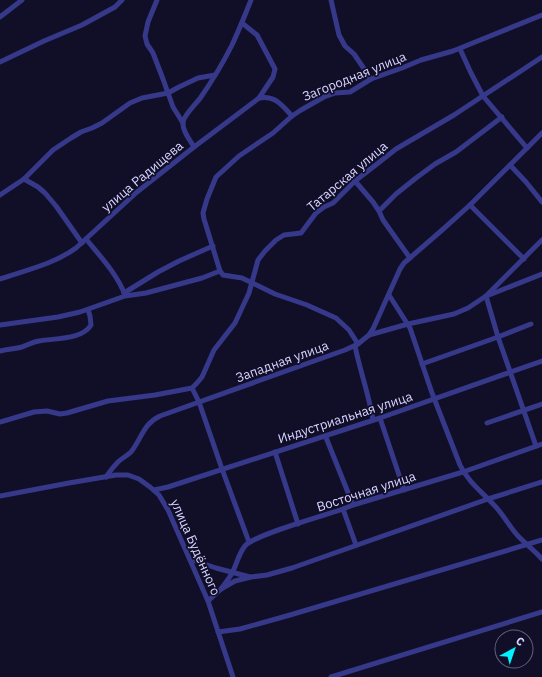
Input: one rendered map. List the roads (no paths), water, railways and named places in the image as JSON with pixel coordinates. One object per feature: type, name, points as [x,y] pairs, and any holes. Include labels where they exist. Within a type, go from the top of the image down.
[{"type":"street","points":[[0,62],[82,25],[115,7],[122,0]]},
{"type":"street","points":[[157,0],[148,22],[145,36],[147,44],[153,53],[172,108],[183,124],[194,147]]},
{"type":"street","points":[[183,124],[184,118],[200,99],[232,46],[251,0]]},
{"type":"street","points":[[331,0],[339,35],[345,46],[354,54],[371,79]]},
{"type":"street","points":[[0,17],[20,1]]},
{"type":"street","name":"Загородная улица","points":[[220,271],[203,213],[216,177],[239,156],[273,133],[292,116],[334,93],[350,92],[371,79],[396,71],[421,60],[460,49],[542,16]]},
{"type":"street","name":"улица Радищева","points":[[0,278],[58,259],[70,253],[137,192],[259,98],[273,77],[275,69],[257,35],[242,23]]},
{"type":"street","points":[[460,49],[483,96],[527,148]]},
{"type":"street","name":"Татарская улица","points":[[192,388],[202,377],[214,350],[235,323],[252,283],[258,260],[276,240],[284,235],[301,233],[316,213],[333,203],[356,181],[396,149],[454,115],[542,57]]},
{"type":"street","points":[[0,195],[24,179],[53,150],[76,135],[102,123],[130,103],[142,98],[168,93],[198,78],[215,75]]},
{"type":"street","points":[[259,98],[271,98],[281,104],[292,116]]},
{"type":"street","points":[[380,211],[396,194],[416,178],[435,164],[456,152],[502,117]]},
{"type":"street","points":[[369,335],[404,263],[470,205],[542,133]]},
{"type":"street","points":[[510,166],[526,182],[542,202]]},
{"type":"street","points":[[24,179],[45,193],[84,241],[116,277],[125,295]]},
{"type":"street","points":[[356,181],[380,211],[383,220],[410,258]]},
{"type":"street","points":[[470,205],[524,259]]},
{"type":"street","name":"Западная улица","points":[[106,476],[118,462],[132,451],[148,424],[153,419],[328,356],[356,345],[369,335],[408,324],[454,314],[468,308],[486,296],[542,240]]},
{"type":"street","points":[[0,325],[58,317],[88,310],[125,295],[158,272],[178,261],[213,246]]},
{"type":"street","points":[[125,295],[146,292],[202,278],[220,271],[223,275],[242,278],[275,294],[307,304],[336,318],[350,330],[356,345],[357,355],[373,420]]},
{"type":"street","name":"Западная улица","points":[[486,296],[542,274]]},
{"type":"street","points":[[389,295],[410,328],[434,399],[463,472],[473,485],[504,516],[519,537],[542,559]]},
{"type":"street","points":[[486,296],[498,337],[524,410],[539,445]]},
{"type":"street","points":[[0,351],[39,341],[60,339],[86,331],[91,325],[88,310]]},
{"type":"street","points":[[422,364],[531,324]]},
{"type":"street","name":"Индустриальная улица","points":[[154,490],[168,487],[380,418],[542,361]]},
{"type":"street","points":[[0,422],[34,412],[47,411],[60,414],[67,413],[108,401],[155,395],[192,388],[249,542],[245,545],[233,572],[227,581],[208,601]]},
{"type":"street","points":[[487,423],[542,404]]},
{"type":"street","points":[[380,418],[404,490]]},
{"type":"street","points":[[325,436],[353,505]]},
{"type":"street","name":"Восточная улица","points":[[249,542],[272,532],[353,505],[463,472],[539,445]]},
{"type":"street","points":[[275,452],[298,524]]},
{"type":"street","name":"улица Будённого","points":[[0,496],[106,476],[128,475],[139,479],[154,490],[159,495],[168,510],[208,601],[233,677]]},
{"type":"street","points":[[220,589],[236,581],[292,568],[488,499],[542,482]]},
{"type":"street","points":[[343,509],[356,545]]},
{"type":"street","points":[[218,632],[240,629],[290,615],[542,540]]},
{"type":"street","points":[[190,559],[216,568],[251,577]]},
{"type":"street","points":[[331,677],[542,612]]}]
